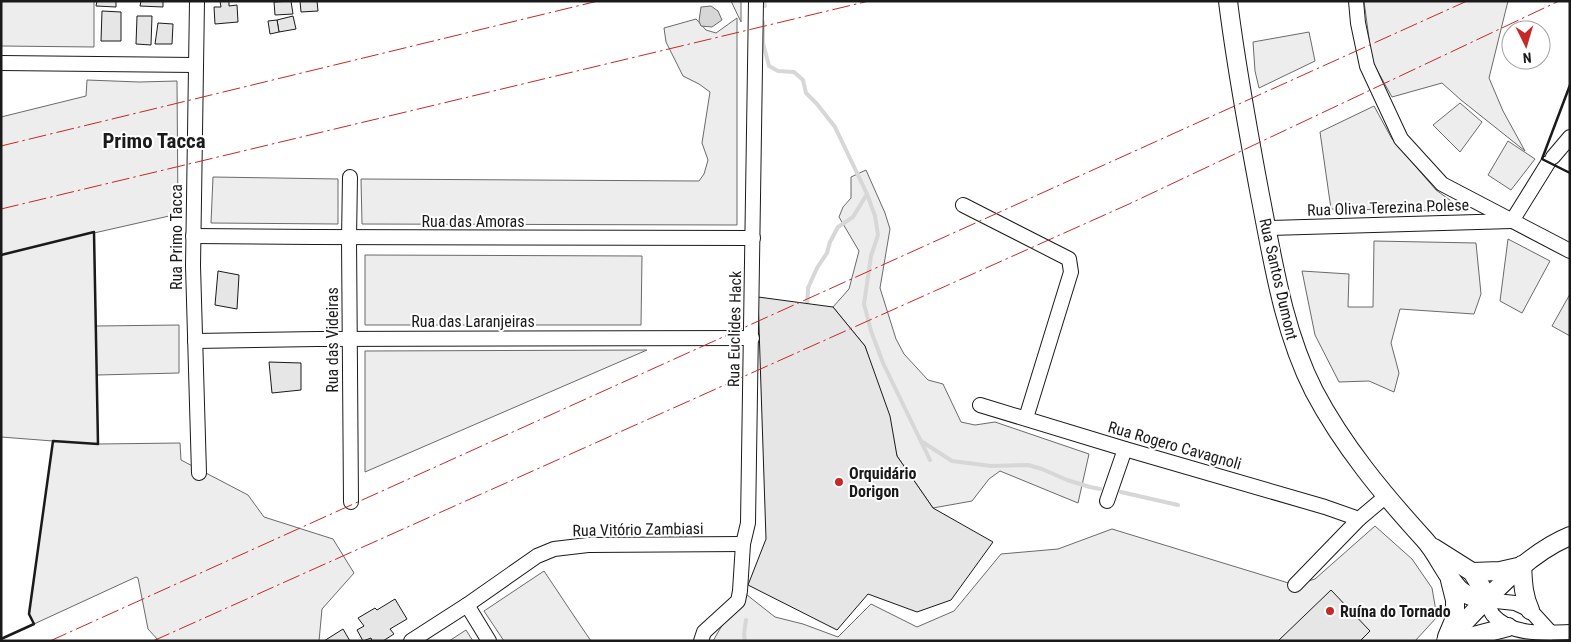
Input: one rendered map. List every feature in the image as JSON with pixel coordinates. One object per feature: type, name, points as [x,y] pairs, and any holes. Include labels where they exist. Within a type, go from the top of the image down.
[{"type":"main road","name":"Rua Santos Dumont","points":[[1228,1],[1240,82],[1266,228],[1282,305],[1297,353],[1314,391],[1337,430],[1372,481],[1431,547],[1448,575],[1460,590],[1472,597],[1486,600]]},
{"type":"main road","points":[[1446,641],[1522,566],[1558,541],[1570,536]]},
{"type":"main road","name":"Rua Santos Dumont","points":[[1431,547],[1472,572],[1482,588],[1486,600]]},
{"type":"main road","points":[[1472,572],[1500,571],[1522,566]]},
{"type":"main road","points":[[1522,566],[1523,586],[1530,610]]},
{"type":"main road","points":[[1446,641],[1455,618],[1455,600],[1448,575]]},
{"type":"main road","points":[[1455,641],[1508,627]]},
{"type":"street","name":"Rua Primo Tacca","points":[[197,1],[193,236],[194,341],[199,472]]},
{"type":"street","name":"Rua Euclides Hack","points":[[689,641],[702,636],[738,601],[743,544],[748,523],[756,1]]},
{"type":"street","points":[[1356,1],[1358,23],[1367,66],[1402,139],[1442,184],[1570,250]]},
{"type":"street","points":[[1,63],[195,65]]},
{"type":"street","points":[[1512,221],[1551,160],[1570,137]]},
{"type":"street","name":"Rua das Videiras","points":[[350,177],[351,502]]},
{"type":"street","points":[[963,206],[1069,259],[1071,272],[1026,418]]},
{"type":"street","name":"Rua Oliva Terezina Polese","points":[[1266,228],[1512,221]]},
{"type":"street","name":"Rua das Amoras","points":[[193,236],[753,238]]},
{"type":"street","name":"Rua das Laranjeiras","points":[[194,341],[752,338]]},
{"type":"street","name":"Rua Rogero Cavagnoli","points":[[980,404],[1125,449],[1315,504],[1359,519]]},
{"type":"street","points":[[1107,501],[1125,449]]},
{"type":"street","points":[[1295,585],[1359,519],[1385,497]]},
{"type":"street","name":"Rua Vitório Zambiasi","points":[[411,641],[537,556],[554,549],[588,545],[743,544]]},
{"type":"street","points":[[1486,600],[1515,603],[1530,610],[1551,633]]},
{"type":"street","points":[[1486,600],[1493,615],[1508,627],[1551,633],[1570,632]]},
{"type":"street","points":[[467,605],[489,641]]},
{"type":"shaded area","points":[[1,1],[94,1],[94,47],[1,46]]},
{"type":"shaded area","points":[[731,1],[741,1],[741,22]]},
{"type":"shaded area","points":[[1364,1],[1508,1],[1503,20],[1501,20],[1501,29],[1489,78],[1503,111],[1525,151],[1442,83],[1392,97],[1372,61]]},
{"type":"shaded area","points":[[711,6],[718,11],[722,20],[712,27],[701,26],[699,21],[701,7]]},
{"type":"shaded area","points":[[737,18],[737,225],[362,224],[361,179],[699,181],[704,174],[708,160],[702,143],[710,92],[683,76],[666,42],[664,28],[696,19],[706,30],[716,33]]},
{"type":"shaded area","points":[[1309,32],[1315,61],[1259,88],[1255,71],[1253,42]]},
{"type":"shaded area","points":[[87,80],[177,81],[178,214],[94,233],[96,326],[179,325],[179,373],[97,375],[98,444],[180,443],[181,460],[248,495],[264,517],[333,539],[354,573],[322,609],[319,641],[159,641],[148,629],[138,578],[136,577],[34,624],[29,614],[53,441],[1,437],[1,117],[86,96]]},
{"type":"shaded area","points":[[1460,103],[1482,122],[1460,152],[1433,125]]},
{"type":"shaded area","points":[[1374,106],[1392,139],[1436,190],[1465,211],[1331,209],[1320,132]]},
{"type":"shaded area","points":[[1508,141],[1535,159],[1511,190],[1488,175]]},
{"type":"shaded area","points":[[866,170],[890,229],[880,288],[896,339],[904,354],[928,380],[943,384],[961,422],[975,425],[995,422],[1089,454],[1078,503],[1000,471],[989,479],[972,501],[933,508],[897,456],[865,346],[833,307],[849,289],[859,251],[839,217],[843,207],[851,198],[851,177]]},
{"type":"shaded area","points":[[213,177],[338,179],[338,224],[211,223]]},
{"type":"shaded area","points":[[1508,239],[1550,261],[1522,313],[1500,301]]},
{"type":"shaded area","points":[[1374,241],[1476,243],[1481,294],[1474,314],[1400,309],[1391,343],[1399,373],[1394,392],[1369,381],[1339,382],[1315,335],[1302,271],[1349,274],[1348,307],[1373,307]]},
{"type":"shaded area","points":[[365,255],[642,256],[641,325],[365,325]]},
{"type":"shaded area","points":[[1570,294],[1570,336],[1552,326]]},
{"type":"shaded area","points":[[647,350],[365,472],[365,351]]},
{"type":"shaded area","points":[[1375,526],[1412,559],[1432,588],[1437,617],[1415,641],[713,641],[742,591],[775,617],[803,624],[838,637],[871,604],[917,627],[954,611],[1001,554],[1058,549],[1112,529],[1295,585],[1315,579]]},
{"type":"shaded area","points":[[544,571],[591,641],[504,641],[484,611]]},
{"type":"shaded area","points":[[466,630],[473,641],[449,641]]},
{"type":"building","points":[[97,1],[116,1],[116,7],[96,6]]},
{"type":"building","points":[[141,1],[163,1],[163,7],[140,6]]},
{"type":"building","points":[[220,1],[229,1],[229,6],[237,5],[238,22],[215,24],[214,7],[221,7]]},
{"type":"building","points":[[291,1],[293,14],[275,15],[274,2]]},
{"type":"building","points":[[300,1],[317,1],[318,11],[301,12]]},
{"type":"building","points":[[102,11],[121,12],[121,41],[101,41]]},
{"type":"building","points":[[137,16],[152,16],[151,45],[136,44]]},
{"type":"building","points":[[293,16],[296,29],[279,32],[277,20]]},
{"type":"building","points":[[277,20],[279,32],[270,34],[268,21]]},
{"type":"building","points":[[158,23],[173,24],[172,44],[155,44]]},
{"type":"building","points":[[218,271],[239,275],[237,309],[215,305]]},
{"type":"building","name":"Orquidário Dorigon","points":[[758,297],[833,307],[865,346],[890,416],[897,456],[933,508],[993,542],[951,600],[917,612],[868,594],[837,630],[748,585],[766,539]]},
{"type":"building","points":[[269,362],[301,363],[301,390],[272,393]]},
{"type":"building","name":"Ruína do Tornado","points":[[1331,590],[1370,631],[1360,641],[1278,641]]},
{"type":"building","points":[[395,599],[407,619],[390,629],[394,634],[383,641],[372,641],[371,638],[363,641],[357,630],[364,626],[358,618],[375,608],[377,610]]},
{"type":"building","points":[[343,629],[350,641],[324,641]]},
{"type":"waterway","points":[[764,1],[765,6]]},
{"type":"waterway","points":[[763,22],[763,43],[769,66],[778,71],[794,72],[803,80],[806,93],[835,127],[867,194],[875,216],[878,235],[871,256],[864,304],[871,331],[883,363],[930,460]]},
{"type":"waterway","points":[[807,307],[808,288],[817,268],[827,253],[830,242],[838,227],[853,217],[867,194]]},
{"type":"waterway","points":[[921,441],[952,461],[991,466],[1028,465],[1067,480],[1100,489]]},
{"type":"waterway","points":[[1121,492],[1178,505]]},
{"type":"waterway","points":[[745,641],[746,620]]},
{"type":"wall","points":[[1570,85],[1542,159],[1570,173]]},
{"type":"wall","points":[[1,255],[94,232],[98,444],[53,441],[29,614],[34,624],[1,639]]},
{"type":"power","points":[[1,146],[598,1]]},
{"type":"power","points":[[1,209],[869,1]]},
{"type":"power","points":[[50,641],[1467,1]]},
{"type":"power","points":[[153,641],[1129,204],[1559,1]]},
{"type":"place","name":"Orquidário Dorigon","points":[[839,482]]},
{"type":"place","name":"Ruína do Tornado","points":[[1330,611]]},
{"type":"district","name":"Primo Tacca","points":[[154,141]]}]
